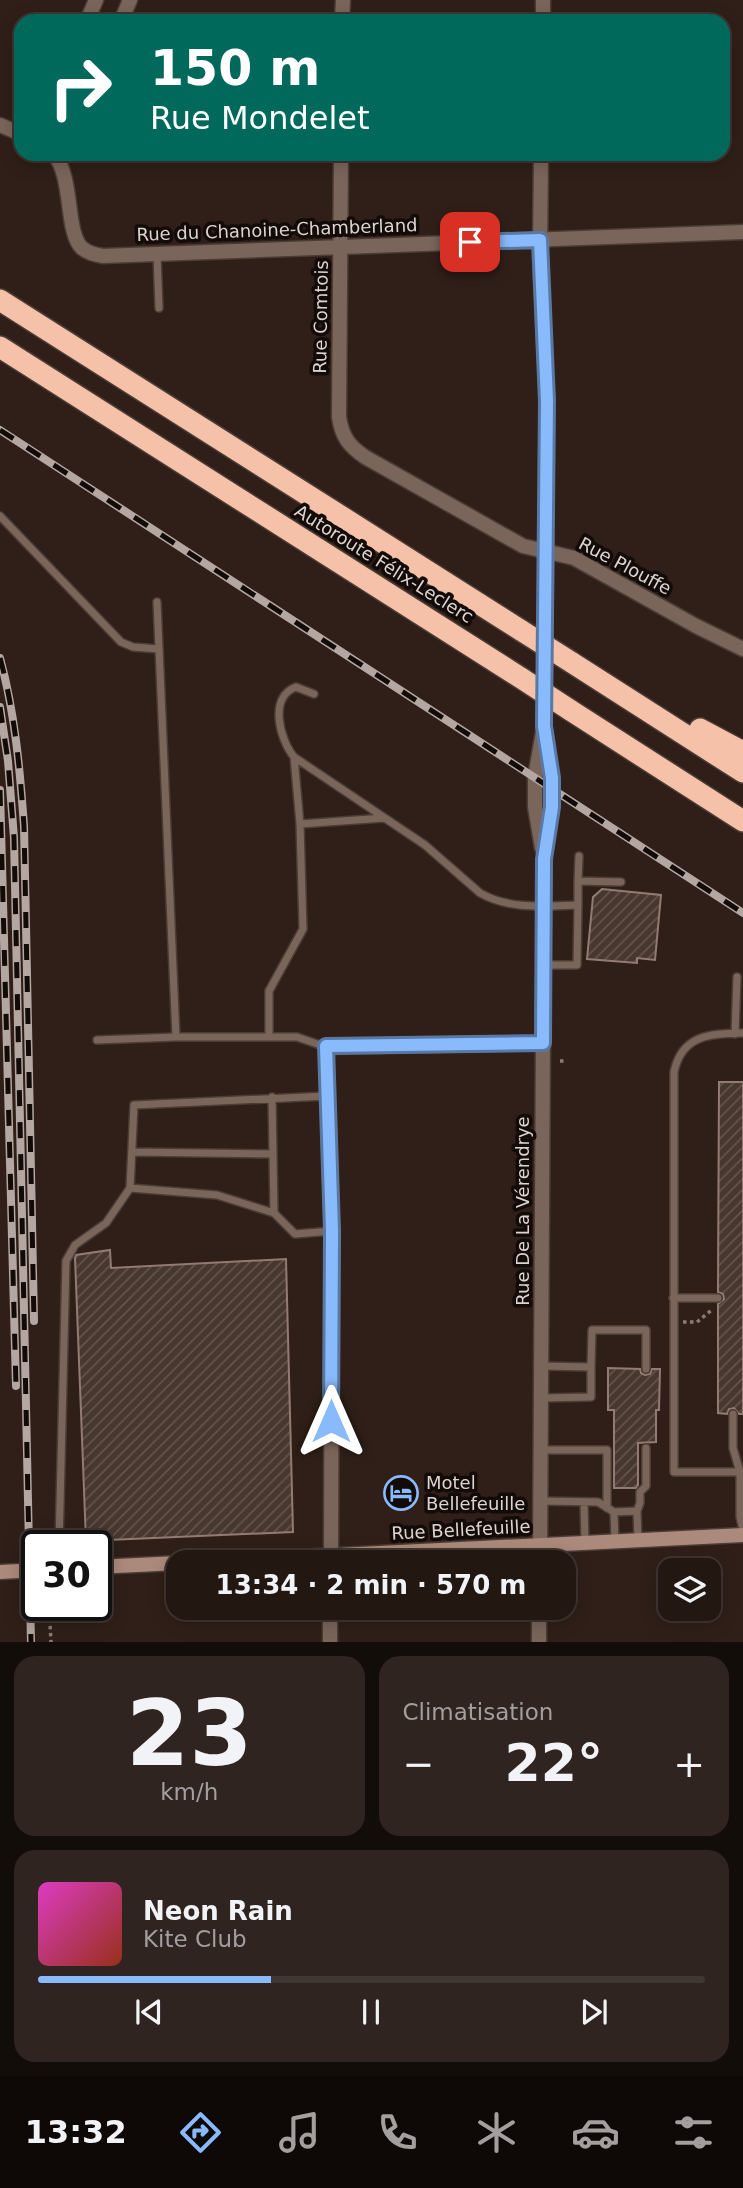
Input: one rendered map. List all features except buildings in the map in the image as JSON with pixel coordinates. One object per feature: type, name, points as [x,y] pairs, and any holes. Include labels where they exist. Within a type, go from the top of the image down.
[{"type":"highway","name":"Autoroute Félix-Leclerc","points":[[0,300],[743,772]]},
{"type":"highway","name":"Autoroute Félix-Leclerc","points":[[0,347],[743,821]]},
{"type":"highway","points":[[571,662],[743,752]]},
{"type":"highway","points":[[660,768],[743,838]]},
{"type":"main road","name":"Rue Bellefeuille","points":[[465,1550],[743,1533]]},
{"type":"main road","name":"Rue Bellefeuille","points":[[112,1566],[166,1564]]},
{"type":"main road","points":[[0,1572],[21,1571]]},
{"type":"street","name":"Rue du Chanoine-Chamberland","points":[[59,161],[65,179],[75,236],[83,249],[103,256],[743,232]]},
{"type":"street","name":"Rue Comtois","points":[[341,161],[339,417],[345,438]]},
{"type":"street","name":"Rue De La Vérendrye","points":[[540,1550],[543,906],[544,859],[552,807],[552,778],[544,726],[547,401],[540,240],[541,161]]},
{"type":"street","name":"Rue Plouffe","points":[[345,438],[352,448],[365,457],[523,546],[574,558],[713,636],[743,649]]},
{"type":"street","points":[[331,1550],[332,1231],[326,1046],[543,1043]]},
{"type":"street","points":[[330,1620],[330,1642]]},
{"type":"street","points":[[539,1642],[540,1620]]},
{"type":"lane","points":[[157,254],[159,308]]},
{"type":"lane","points":[[0,516],[121,642],[144,650],[159,649]]},
{"type":"lane","points":[[157,602],[176,1037]]},
{"type":"lane","points":[[314,694],[296,687],[286,692],[282,699],[282,737],[294,757],[425,845],[480,893],[507,904],[578,905]]},
{"type":"lane","points":[[269,1037],[269,992],[303,929],[300,824],[294,757]]},
{"type":"lane","points":[[300,824],[384,818]]},
{"type":"lane","points":[[543,965],[576,965],[579,856]]},
{"type":"lane","points":[[578,881],[621,882]]},
{"type":"lane","points":[[737,977],[739,1034],[712,1034],[700,1038],[684,1049],[675,1066],[674,1472],[742,1472]]},
{"type":"lane","points":[[97,1040],[297,1037],[326,1046]]},
{"type":"lane","points":[[59,1530],[66,1261],[75,1245],[106,1223],[130,1188],[134,1105],[328,1096]]},
{"type":"lane","points":[[272,1097],[274,1213]]},
{"type":"lane","points":[[133,1152],[273,1154]]},
{"type":"lane","points":[[130,1188],[217,1195],[274,1213],[295,1234],[332,1231]]},
{"type":"lane","points":[[673,1298],[718,1298]]},
{"type":"lane","points":[[541,1398],[591,1398],[592,1330],[646,1330],[646,1369]]},
{"type":"lane","points":[[541,1366],[592,1367]]},
{"type":"lane","points":[[733,1413],[733,1448],[742,1472],[740,1517],[743,1533]]},
{"type":"lane","points":[[638,1539],[637,1511],[640,1492],[646,1486],[646,1448]]},
{"type":"lane","points":[[541,1450],[611,1450],[610,1510],[615,1541]]},
{"type":"lane","points":[[540,1501],[598,1502],[610,1510],[637,1511]]},
{"type":"lane","points":[[584,1502],[585,1543]]},
{"type":"path","points":[[684,1322],[697,1322],[718,1308]]},
{"type":"path","points":[[50,1621],[51,1642]]},
{"type":"railway","points":[[0,430],[743,913]]},
{"type":"railway","points":[[0,658],[13,721],[24,826],[34,1321]]},
{"type":"railway","points":[[0,707],[8,761],[14,838],[31,1642]]},
{"type":"railway","points":[[0,790],[16,1386]]},
{"type":"place","name":"Motel Bellefeuille","points":[[401,1493]]},
{"type":"route","points":[[331,1421],[332,1231],[326,1046],[543,1043],[544,859],[552,807],[552,778],[544,726],[547,401],[540,240],[470,242]]}]
